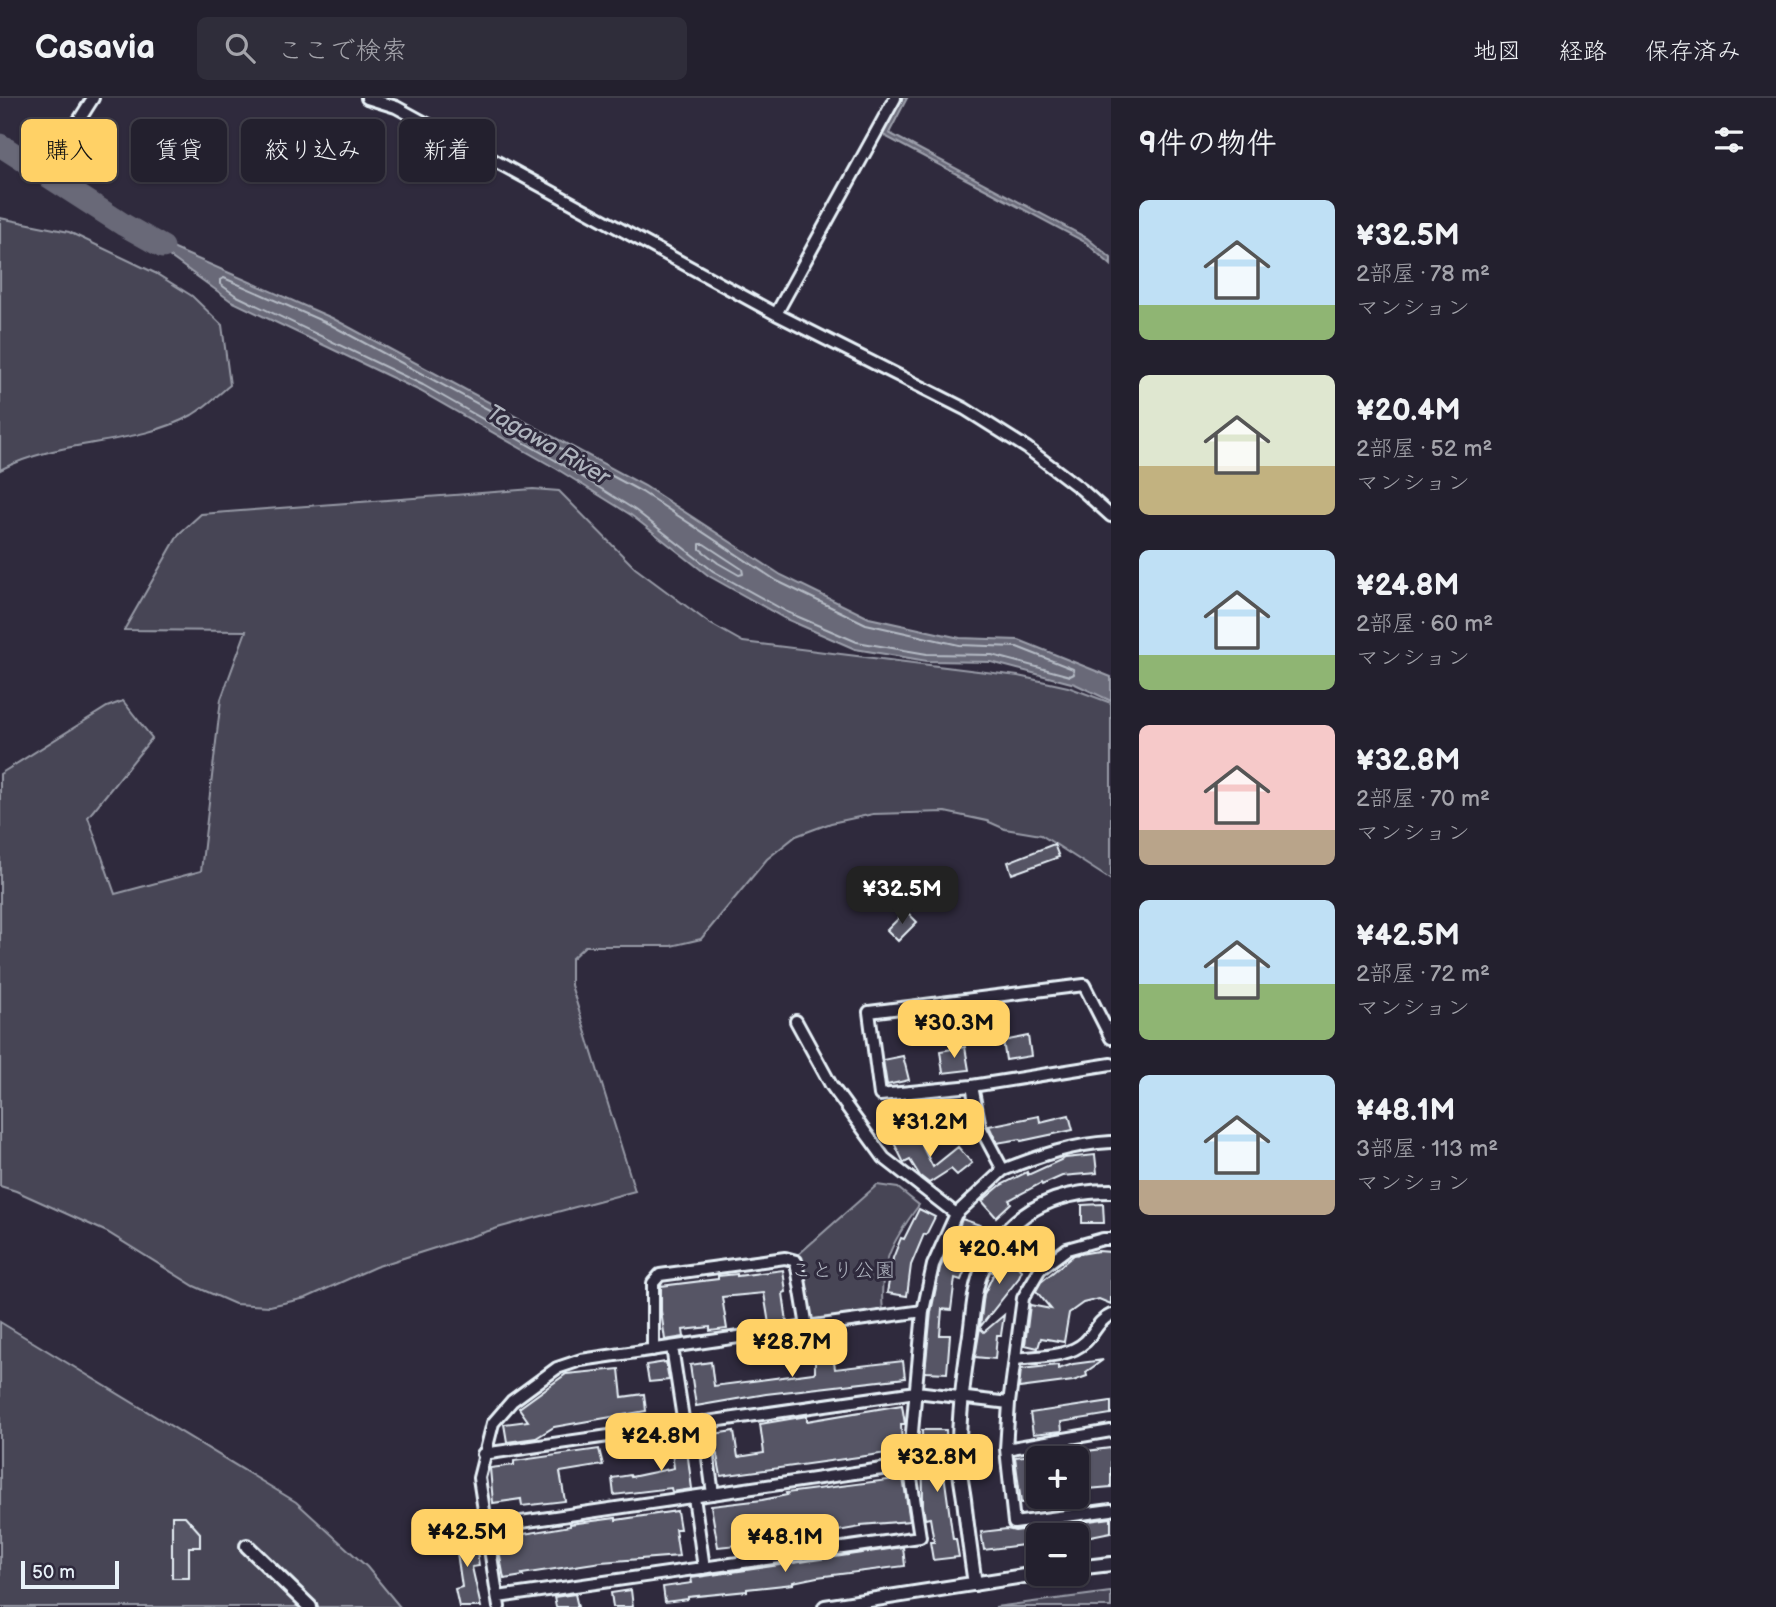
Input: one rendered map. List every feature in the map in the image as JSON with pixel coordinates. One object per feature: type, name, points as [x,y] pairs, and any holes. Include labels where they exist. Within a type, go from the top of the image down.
[{"type":"street","points":[[80,119],[93,98]]},
{"type":"street","points":[[367,98],[399,103],[776,314],[965,409],[1027,448],[1082,489],[1111,516]]},
{"type":"street","points":[[776,314],[895,98]]},
{"type":"street","points":[[1111,1038],[1084,985],[869,1012],[880,1095],[972,1086],[1111,1064]]},
{"type":"street","points":[[796,1021],[831,1085],[884,1158],[956,1214]]},
{"type":"street","points":[[972,1086],[980,1127],[1003,1170]]},
{"type":"street","points":[[923,1311],[580,1360],[557,1368],[512,1401],[493,1423],[484,1454],[479,1478],[498,1602],[704,1568],[920,1537],[909,1465],[923,1311],[933,1265],[956,1214],[1003,1170],[1052,1151],[1111,1142]]},
{"type":"street","points":[[975,1584],[959,1459],[961,1396],[982,1269],[999,1240],[1018,1220],[1035,1208],[1060,1196],[1082,1191],[1111,1191]]},
{"type":"street","points":[[1111,1239],[1067,1249],[1040,1269],[1023,1298],[1009,1403],[1006,1449],[1014,1523],[1111,1510]]},
{"type":"street","points":[[653,1350],[653,1283],[660,1275],[785,1258],[796,1261],[807,1327]]},
{"type":"street","points":[[1015,1359],[1072,1351],[1086,1342],[1100,1321],[1111,1315]]},
{"type":"street","points":[[672,1347],[684,1425]]},
{"type":"street","points":[[484,1454],[916,1392],[1009,1403]]},
{"type":"street","points":[[703,1422],[713,1494]]},
{"type":"street","points":[[1006,1449],[1111,1431]]},
{"type":"street","points":[[487,1527],[909,1465]]},
{"type":"street","points":[[694,1497],[704,1568]]},
{"type":"street","points":[[247,1546],[310,1607]]},
{"type":"street","points":[[1089,1567],[1111,1564]]},
{"type":"street","points":[[825,1607],[1026,1576]]},
{"type":"green space","points":[[0,218],[69,232],[155,273],[192,296],[222,325],[230,385],[197,412],[170,425],[146,433],[47,452],[0,470]]},
{"type":"green space","points":[[533,489],[559,491],[635,568],[709,623],[743,642],[1018,676],[1068,687],[1111,703],[1111,880],[1041,835],[1005,829],[987,821],[945,812],[873,814],[831,823],[796,836],[767,859],[701,939],[671,946],[585,946],[571,959],[571,985],[635,1191],[501,1227],[375,1267],[306,1298],[270,1306],[235,1304],[194,1286],[107,1232],[0,1186],[0,774],[107,707],[123,701],[152,738],[88,817],[115,894],[201,871],[221,699],[246,631],[124,630],[179,534],[201,514]]},
{"type":"green space","name":"ことり公園","points":[[877,1185],[898,1188],[919,1205],[889,1254],[883,1280],[883,1311],[810,1323],[799,1254]]},
{"type":"green space","points":[[0,1322],[296,1502],[367,1567],[400,1607],[0,1607]]},
{"type":"green space","points":[[1111,1592],[1111,1607],[995,1607]]},
{"type":"water","points":[[902,98],[907,98],[889,133],[1087,238],[1111,258],[1111,265],[1085,242],[883,135]]},
{"type":"water","points":[[136,232],[332,318],[645,486],[781,575],[869,618],[960,638],[1019,640],[1111,677],[1111,701],[1075,684],[991,662],[927,661],[855,649],[784,618],[709,576],[631,515],[557,469],[420,391],[231,301]]},
{"type":"building","points":[[1054,844],[1059,857],[1012,874],[1008,862]]},
{"type":"building","points":[[906,911],[917,922],[898,941],[887,930]]},
{"type":"building","points":[[1028,1036],[1031,1056],[1006,1060],[1003,1041]]},
{"type":"building","points":[[965,1047],[969,1070],[943,1073],[940,1051]]},
{"type":"building","points":[[903,1056],[909,1080],[887,1085],[883,1060]]},
{"type":"building","points":[[955,1098],[958,1115],[933,1119],[930,1103]]},
{"type":"building","points":[[1069,1115],[1073,1130],[1021,1141],[997,1143],[989,1126],[1039,1116],[1040,1122]]},
{"type":"building","points":[[915,1132],[933,1167],[958,1147],[972,1163],[957,1175],[951,1169],[929,1183],[920,1176],[910,1160],[904,1163],[894,1143]]},
{"type":"building","points":[[1095,1155],[1097,1173],[1062,1176],[1042,1185],[1041,1183],[1009,1200],[1011,1203],[996,1217],[982,1201],[1001,1185],[1027,1172],[1028,1175],[1065,1158]]},
{"type":"building","points":[[1103,1204],[1104,1223],[1082,1223],[1082,1205]]},
{"type":"building","points":[[919,1209],[935,1217],[926,1235],[924,1234],[911,1265],[907,1296],[887,1293],[893,1258],[901,1238],[904,1239]]},
{"type":"building","points":[[962,1219],[983,1226],[961,1280],[955,1278],[951,1310],[942,1309],[940,1335],[950,1335],[947,1373],[925,1372],[931,1312],[940,1268],[948,1251],[950,1252]]},
{"type":"building","points":[[1111,1252],[1111,1304],[1099,1299],[1083,1303],[1069,1313],[1064,1342],[1041,1338],[1038,1348],[1025,1345],[1030,1305],[1051,1309],[1036,1291],[1041,1282],[1074,1255]]},
{"type":"building","points":[[1003,1256],[1022,1270],[1018,1279],[980,1327],[984,1294],[994,1273],[991,1271]]},
{"type":"building","points":[[783,1270],[787,1322],[769,1324],[764,1293],[722,1297],[727,1329],[710,1331],[710,1327],[683,1330],[684,1337],[665,1340],[661,1286],[718,1279],[718,1276]]},
{"type":"building","points":[[1004,1315],[1001,1335],[997,1335],[995,1359],[975,1357],[980,1328],[984,1332]]},
{"type":"building","points":[[831,1343],[835,1369],[903,1361],[905,1378],[766,1394],[696,1406],[690,1365],[711,1362],[714,1386],[813,1373],[815,1345]]},
{"type":"building","points":[[1103,1360],[1086,1372],[1087,1376],[1073,1381],[1019,1388],[1021,1369],[1058,1365],[1058,1369]]},
{"type":"building","points":[[666,1362],[669,1380],[649,1382],[646,1365]]},
{"type":"building","points":[[619,1369],[622,1397],[644,1394],[646,1411],[554,1427],[536,1438],[507,1442],[504,1424],[528,1421],[519,1408],[566,1374]]},
{"type":"building","points":[[1111,1401],[1111,1414],[1061,1422],[1062,1431],[1033,1434],[1030,1413]]},
{"type":"building","points":[[902,1405],[905,1424],[901,1424],[902,1451],[721,1476],[713,1434],[734,1431],[738,1457],[764,1453],[760,1424],[807,1416],[807,1421]]},
{"type":"building","points":[[922,1430],[946,1430],[948,1474],[944,1474],[953,1539],[956,1539],[959,1557],[933,1560],[930,1542],[934,1542],[930,1518],[925,1519],[923,1506]]},
{"type":"building","points":[[689,1434],[691,1449],[687,1450],[692,1489],[672,1492],[671,1488],[614,1495],[612,1478],[674,1468],[670,1437]]},
{"type":"building","points":[[1111,1448],[1111,1487],[1089,1489],[1089,1451]]},
{"type":"building","points":[[599,1449],[603,1465],[560,1472],[565,1501],[522,1506],[521,1499],[493,1503],[490,1468],[514,1465],[514,1461]]},
{"type":"building","points":[[1026,1456],[1026,1502],[1021,1503],[1015,1457]]},
{"type":"building","points":[[903,1478],[910,1521],[861,1525],[787,1540],[718,1547],[711,1506]]},
{"type":"building","points":[[677,1511],[680,1529],[675,1529],[679,1556],[601,1562],[504,1579],[496,1535],[518,1532],[518,1535],[570,1524]]},
{"type":"building","points":[[172,1516],[185,1516],[200,1533],[200,1547],[189,1547],[189,1578],[172,1578]]},
{"type":"building","points":[[1111,1518],[1111,1532],[1089,1536],[1089,1523],[1074,1523]]},
{"type":"building","points":[[474,1529],[479,1566],[472,1567],[481,1607],[459,1607],[455,1589],[462,1587],[454,1532]]},
{"type":"building","points":[[1007,1529],[1026,1530],[1026,1545],[984,1550],[981,1532]]},
{"type":"building","points":[[903,1547],[905,1566],[817,1577],[793,1584],[665,1602],[663,1587],[692,1583],[691,1578]]},
{"type":"building","points":[[631,1590],[633,1607],[613,1607],[611,1593]]},
{"type":"building","points":[[575,1594],[578,1607],[556,1607],[554,1597]]},
{"type":"waterway","name":"Tagawa River","points":[[0,145],[163,247]]}]
